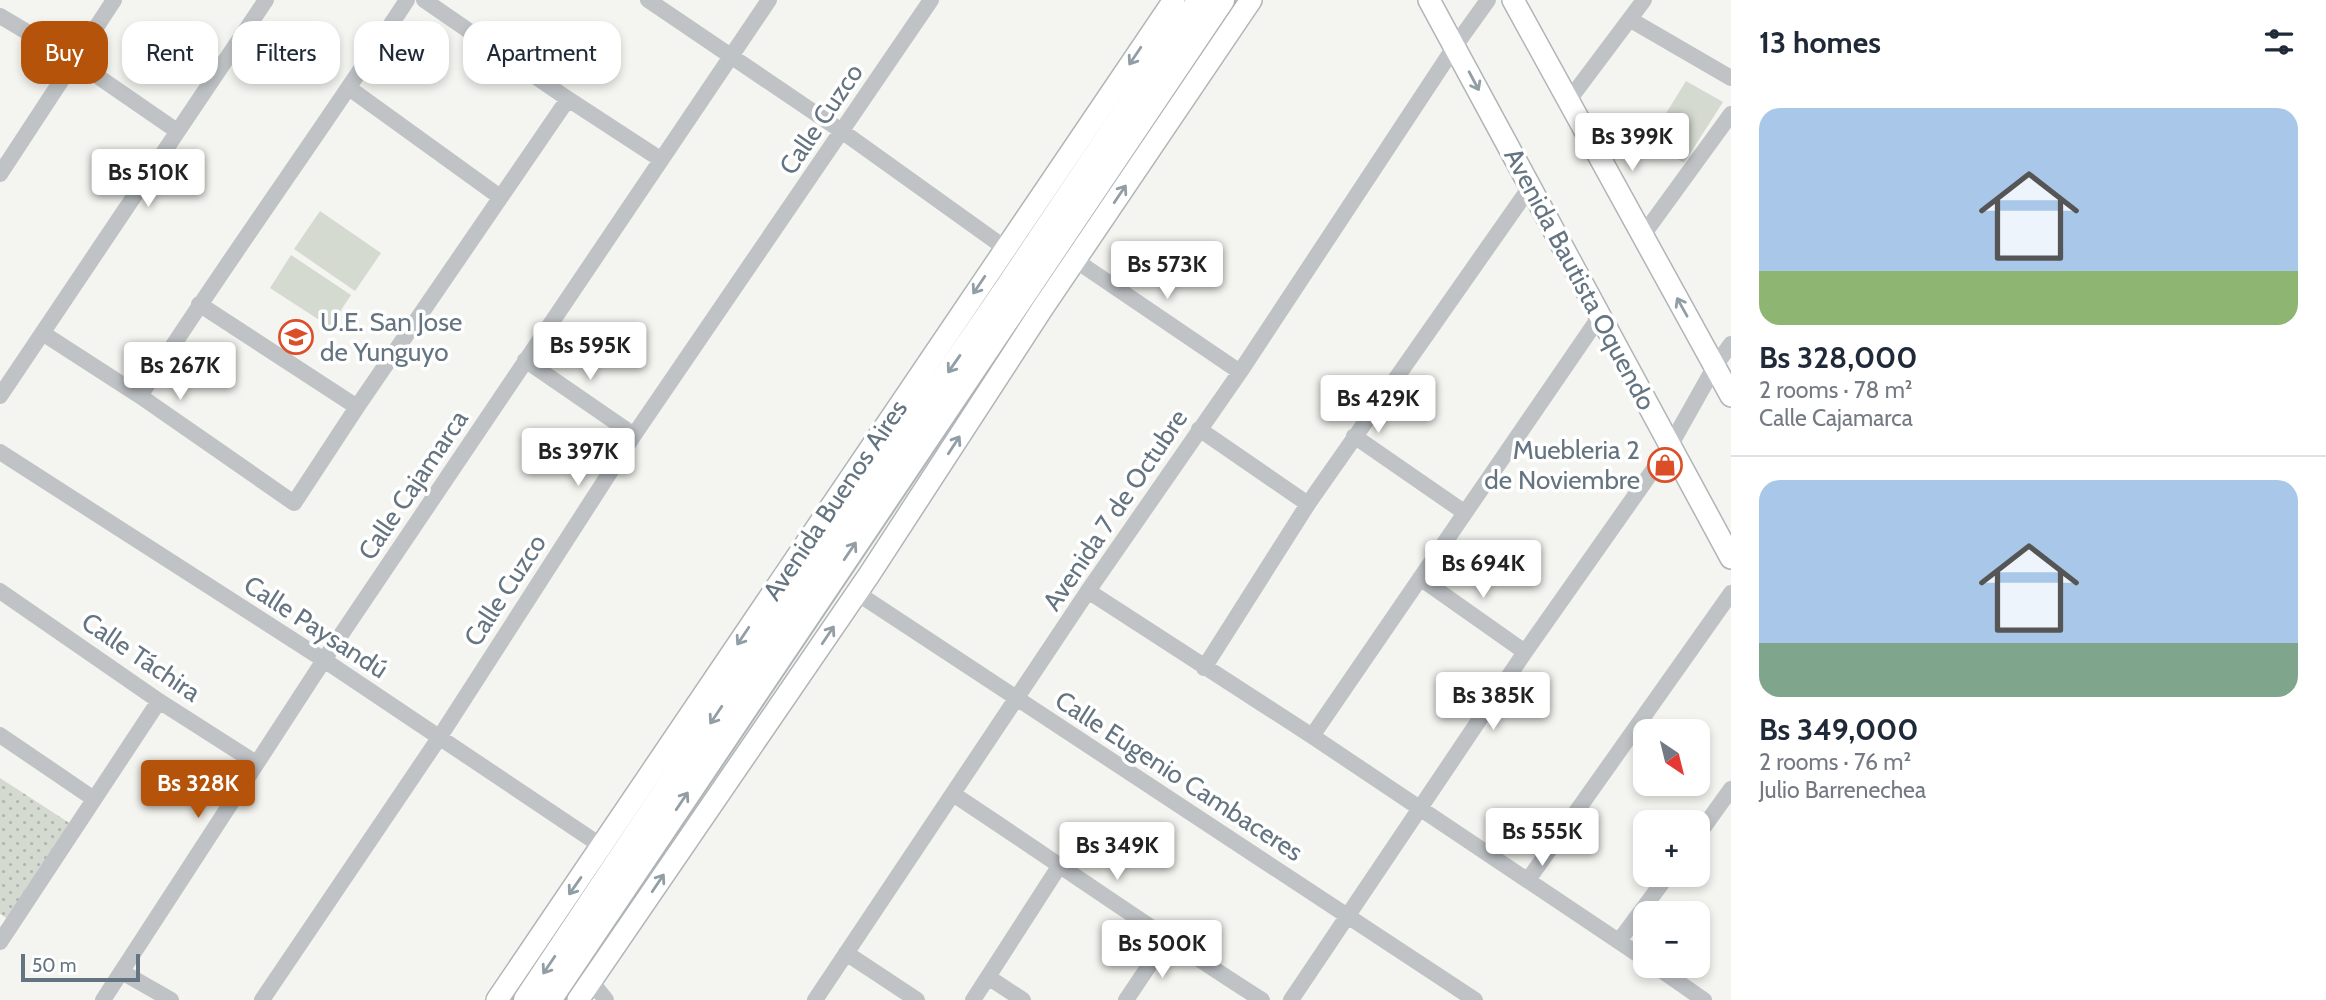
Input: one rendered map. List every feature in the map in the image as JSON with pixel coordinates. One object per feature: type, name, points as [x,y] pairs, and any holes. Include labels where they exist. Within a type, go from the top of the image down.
[{"type":"highway","name":"Avenida Buenos Aires","points":[[526,1000],[826,550],[1007,288],[1200,0]]},
{"type":"highway","name":"Avenida Buenos Aires","points":[[549,1000],[1222,0]]},
{"type":"main road","name":"Avenida Buenos Aires","points":[[497,1000],[1174,0]]},
{"type":"main road","points":[[578,1000],[857,593],[1075,260],[1251,0]]},
{"type":"main road","name":"Avenida Bautista Oquendo","points":[[1429,0],[1731,558]]},
{"type":"main road","points":[[1513,0],[1731,396]]},
{"type":"street","points":[[100,21],[114,0]]},
{"type":"street","points":[[0,396],[266,0]]},
{"type":"street","points":[[140,396],[199,304],[407,0]]},
{"type":"street","points":[[424,0],[660,159]]},
{"type":"street","points":[[648,0],[842,132],[1005,248]]},
{"type":"street","name":"Calle Cajamarca","points":[[103,1000],[256,762],[769,0]]},
{"type":"street","name":"Calle Cuzco","points":[[262,1000],[439,738],[634,435],[931,0]]},
{"type":"street","name":"Avenida 7 de Octubre","points":[[815,1000],[1488,0]]},
{"type":"street","points":[[1569,100],[1644,0]]},
{"type":"street","points":[[0,16],[21,28]]},
{"type":"street","points":[[1631,20],[1731,78]]},
{"type":"street","points":[[108,83],[177,131]]},
{"type":"street","points":[[0,174],[58,84]]},
{"type":"street","points":[[349,88],[500,197]]},
{"type":"street","points":[[44,334],[140,396],[294,503],[568,99]]},
{"type":"street","points":[[1643,235],[1731,114]]},
{"type":"street","points":[[1204,668],[1354,436],[1530,187]]},
{"type":"street","points":[[1075,260],[1240,372]]},
{"type":"street","points":[[199,304],[357,407]]},
{"type":"street","points":[[1312,736],[1600,316]]},
{"type":"street","points":[[1291,1000],[1525,652],[1670,446],[1715,366],[1731,344]]},
{"type":"street","points":[[525,360],[634,435]]},
{"type":"street","points":[[1199,429],[1308,504]]},
{"type":"street","points":[[1354,436],[1464,512]]},
{"type":"street","name":"Calle Paysandú","points":[[0,452],[324,660],[603,847]]},
{"type":"street","points":[[1420,578],[1525,652]]},
{"type":"street","points":[[1088,591],[1420,807],[1633,951]]},
{"type":"street","name":"Calle Eugenio Cambaceres","points":[[857,593],[1475,1000]]},
{"type":"street","points":[[1528,880],[1731,593]]},
{"type":"street","name":"Calle Táchira","points":[[2,596],[256,762]]},
{"type":"street","points":[[0,942],[159,701]]},
{"type":"street","points":[[0,736],[94,799]]},
{"type":"street","points":[[1710,818],[1731,789]]},
{"type":"street","points":[[953,794],[1262,1000]]},
{"type":"street","points":[[973,1000],[1060,864]]},
{"type":"street","points":[[1619,941],[1659,887]]},
{"type":"street","points":[[1126,1000],[1167,939]]},
{"type":"street","points":[[846,953],[918,1000]]},
{"type":"street","points":[[122,972],[171,1000]]},
{"type":"street","points":[[988,977],[1023,1000]]},
{"type":"street","points":[[1673,978],[1704,1000]]},
{"type":"street","points":[[591,981],[606,1000]]},
{"type":"shaded area","points":[[1686,81],[1723,102],[1684,163],[1649,141]]},
{"type":"shaded area","points":[[320,211],[381,253],[355,291],[294,249]]},
{"type":"shaded area","points":[[291,255],[351,295],[330,327],[270,288]]},
{"type":"shaded area","points":[[0,778],[71,824],[8,919],[0,914]]},
{"type":"place","name":"U.E. San Jose de Yunguyo","points":[[296,337]]},
{"type":"place","name":"Muebleria 2 de Noviembre","points":[[1665,465]]}]
